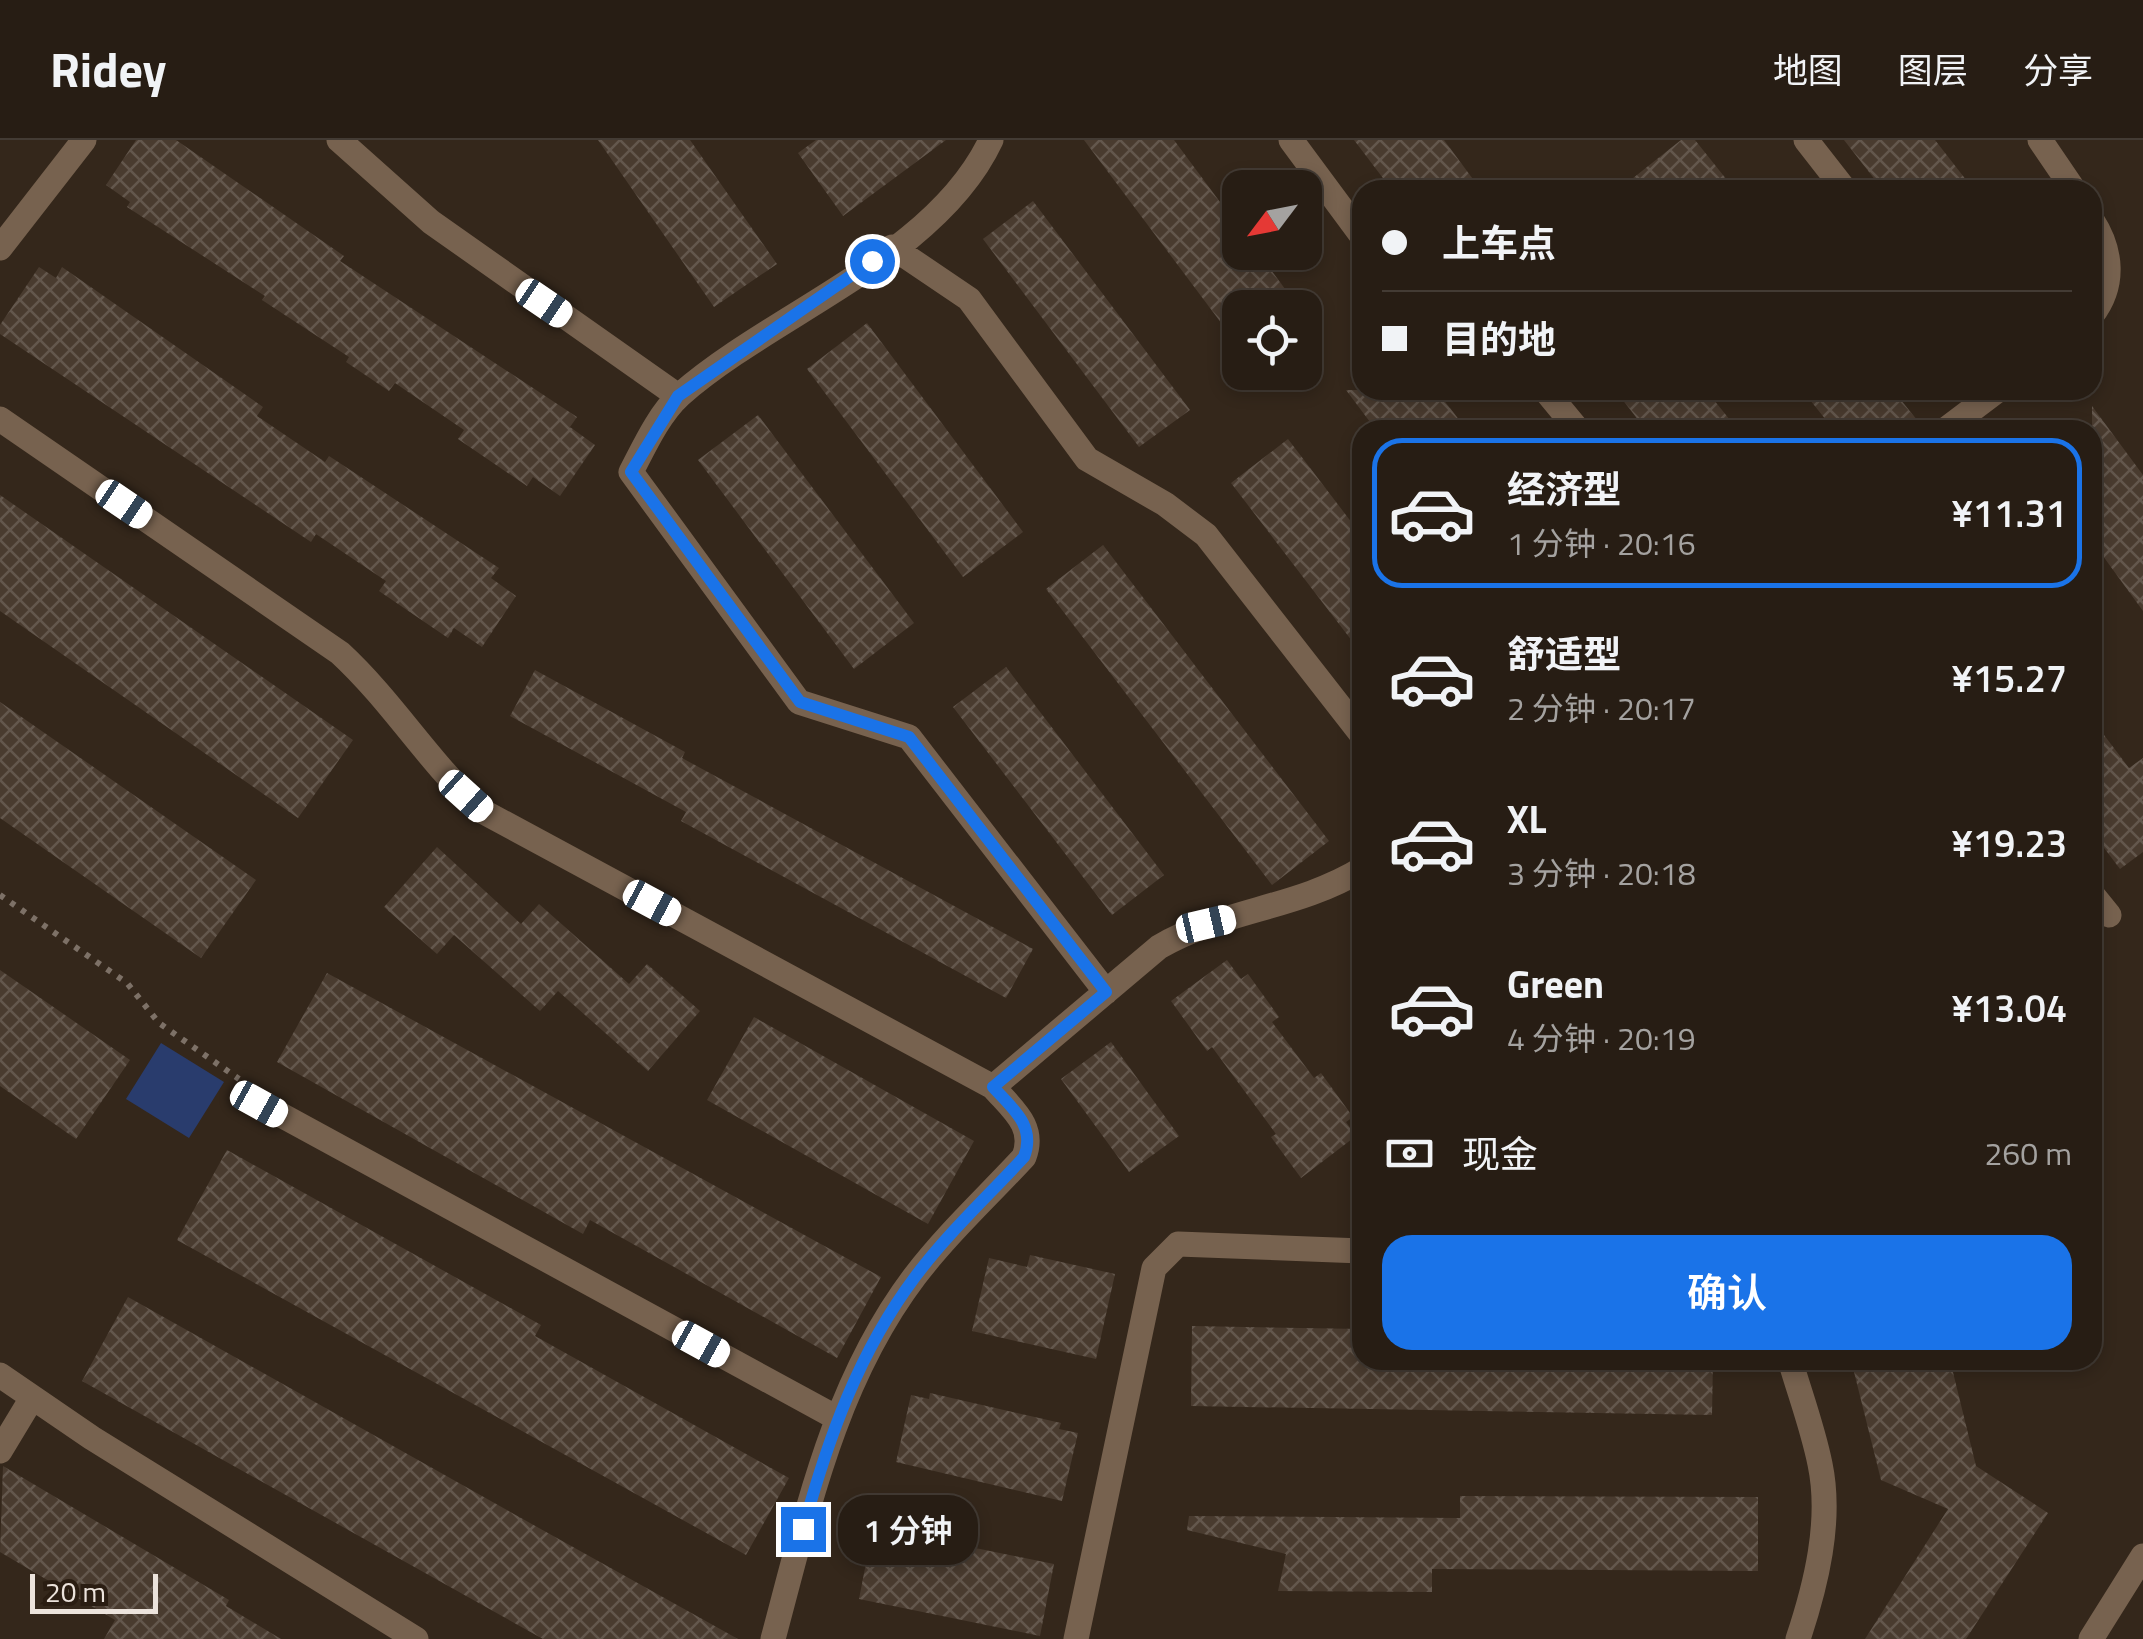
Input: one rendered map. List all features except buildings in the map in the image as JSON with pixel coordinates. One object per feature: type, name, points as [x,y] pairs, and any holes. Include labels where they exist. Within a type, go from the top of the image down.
[{"type":"street","points":[[0,248],[84,140]]},
{"type":"street","points":[[339,140],[431,222],[678,396]]},
{"type":"street","points":[[991,140],[936,211],[892,247],[678,396],[631,472],[800,702],[909,737],[1106,992]]},
{"type":"street","points":[[1291,140],[1352,222]]},
{"type":"street","points":[[1806,140],[1837,180]]},
{"type":"street","points":[[2040,140],[2067,180]]},
{"type":"street","points":[[2102,237],[2109,274],[2102,291]]},
{"type":"street","points":[[892,247],[969,299],[1086,459],[1165,504],[1206,535],[1352,722]]},
{"type":"street","points":[[1553,400],[1570,420]]},
{"type":"street","points":[[1958,420],[1985,400]]},
{"type":"street","points":[[0,419],[340,653],[388,702],[450,782],[482,811],[993,1087],[1024,1122],[1029,1144],[1024,1157],[916,1276],[873,1342],[837,1418],[773,1639]]},
{"type":"street","points":[[993,1087],[1184,932],[1310,896],[1352,874]]},
{"type":"street","points":[[2102,906],[2109,915]]},
{"type":"street","points":[[259,1104],[837,1418]]},
{"type":"street","points":[[1076,1639],[1154,1268],[1178,1244],[1352,1251]]},
{"type":"street","points":[[1793,1370],[1821,1466],[1823,1502],[1818,1571],[1798,1639]]},
{"type":"street","points":[[0,1376],[416,1639]]},
{"type":"street","points":[[0,1451],[32,1398]]},
{"type":"street","points":[[2091,1639],[2143,1556]]},
{"type":"path","points":[[0,894],[127,983],[159,1023],[234,1072],[259,1104]]},
{"type":"water","points":[[161,1043],[224,1082],[189,1138],[126,1099]]},
{"type":"route","points":[[803,1529],[823,1455],[845,1397],[873,1342],[916,1276],[1024,1157],[1029,1144],[1028,1130],[993,1087],[1106,992],[909,737],[800,702],[631,472],[646,442],[678,396],[872,261]]}]
